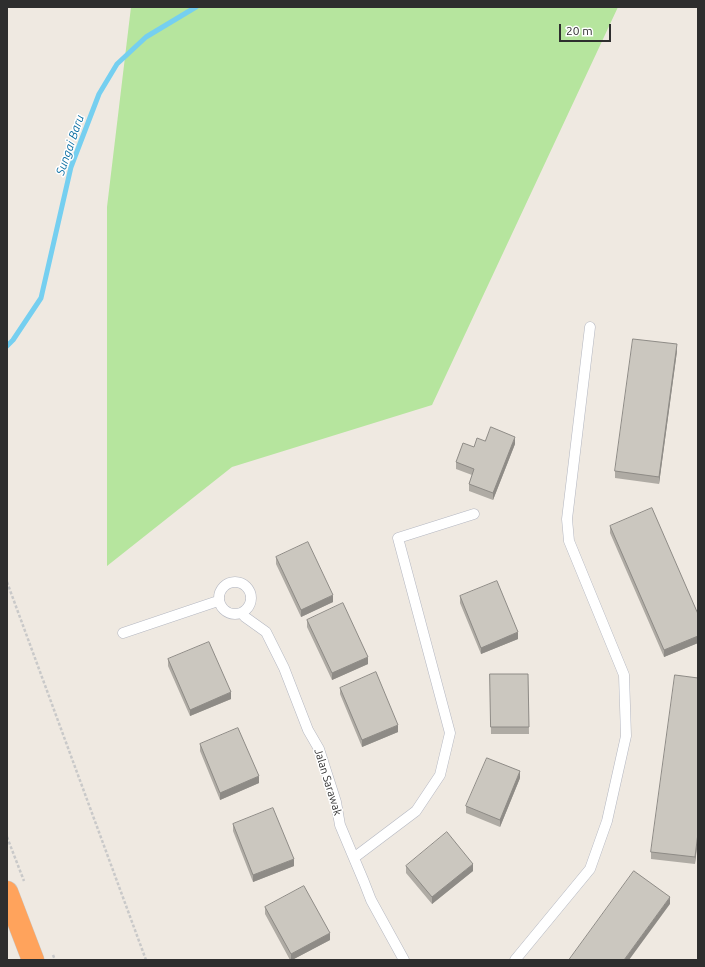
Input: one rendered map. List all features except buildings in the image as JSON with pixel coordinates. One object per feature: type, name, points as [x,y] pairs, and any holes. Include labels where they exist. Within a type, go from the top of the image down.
[{"type":"highway","points":[[7,892],[33,960]]},
{"type":"lane","points":[[515,960],[590,869],[607,821],[626,736],[624,675],[569,541],[567,519],[590,327]]},
{"type":"lane","points":[[355,857],[416,811],[440,775],[450,733],[398,538],[474,514]]},
{"type":"lane","points":[[237,582],[246,586],[251,595],[250,605],[242,612],[232,614],[223,610],[218,601],[220,591],[227,584],[237,582]]},
{"type":"lane","points":[[123,633],[218,601]]},
{"type":"lane","name":"Jalan Sarawak","points":[[242,612],[245,617],[266,632],[284,668],[308,730],[318,750],[336,802],[340,825],[355,857],[371,900],[404,960]]},
{"type":"path","points":[[7,582],[146,960]]},
{"type":"green space","points":[[131,7],[618,7],[432,405],[232,467],[107,566],[107,207]]},
{"type":"waterway","name":"Sungai Baru","points":[[7,346],[13,340],[41,298],[71,167],[99,94],[117,64],[146,37],[196,7]]}]
